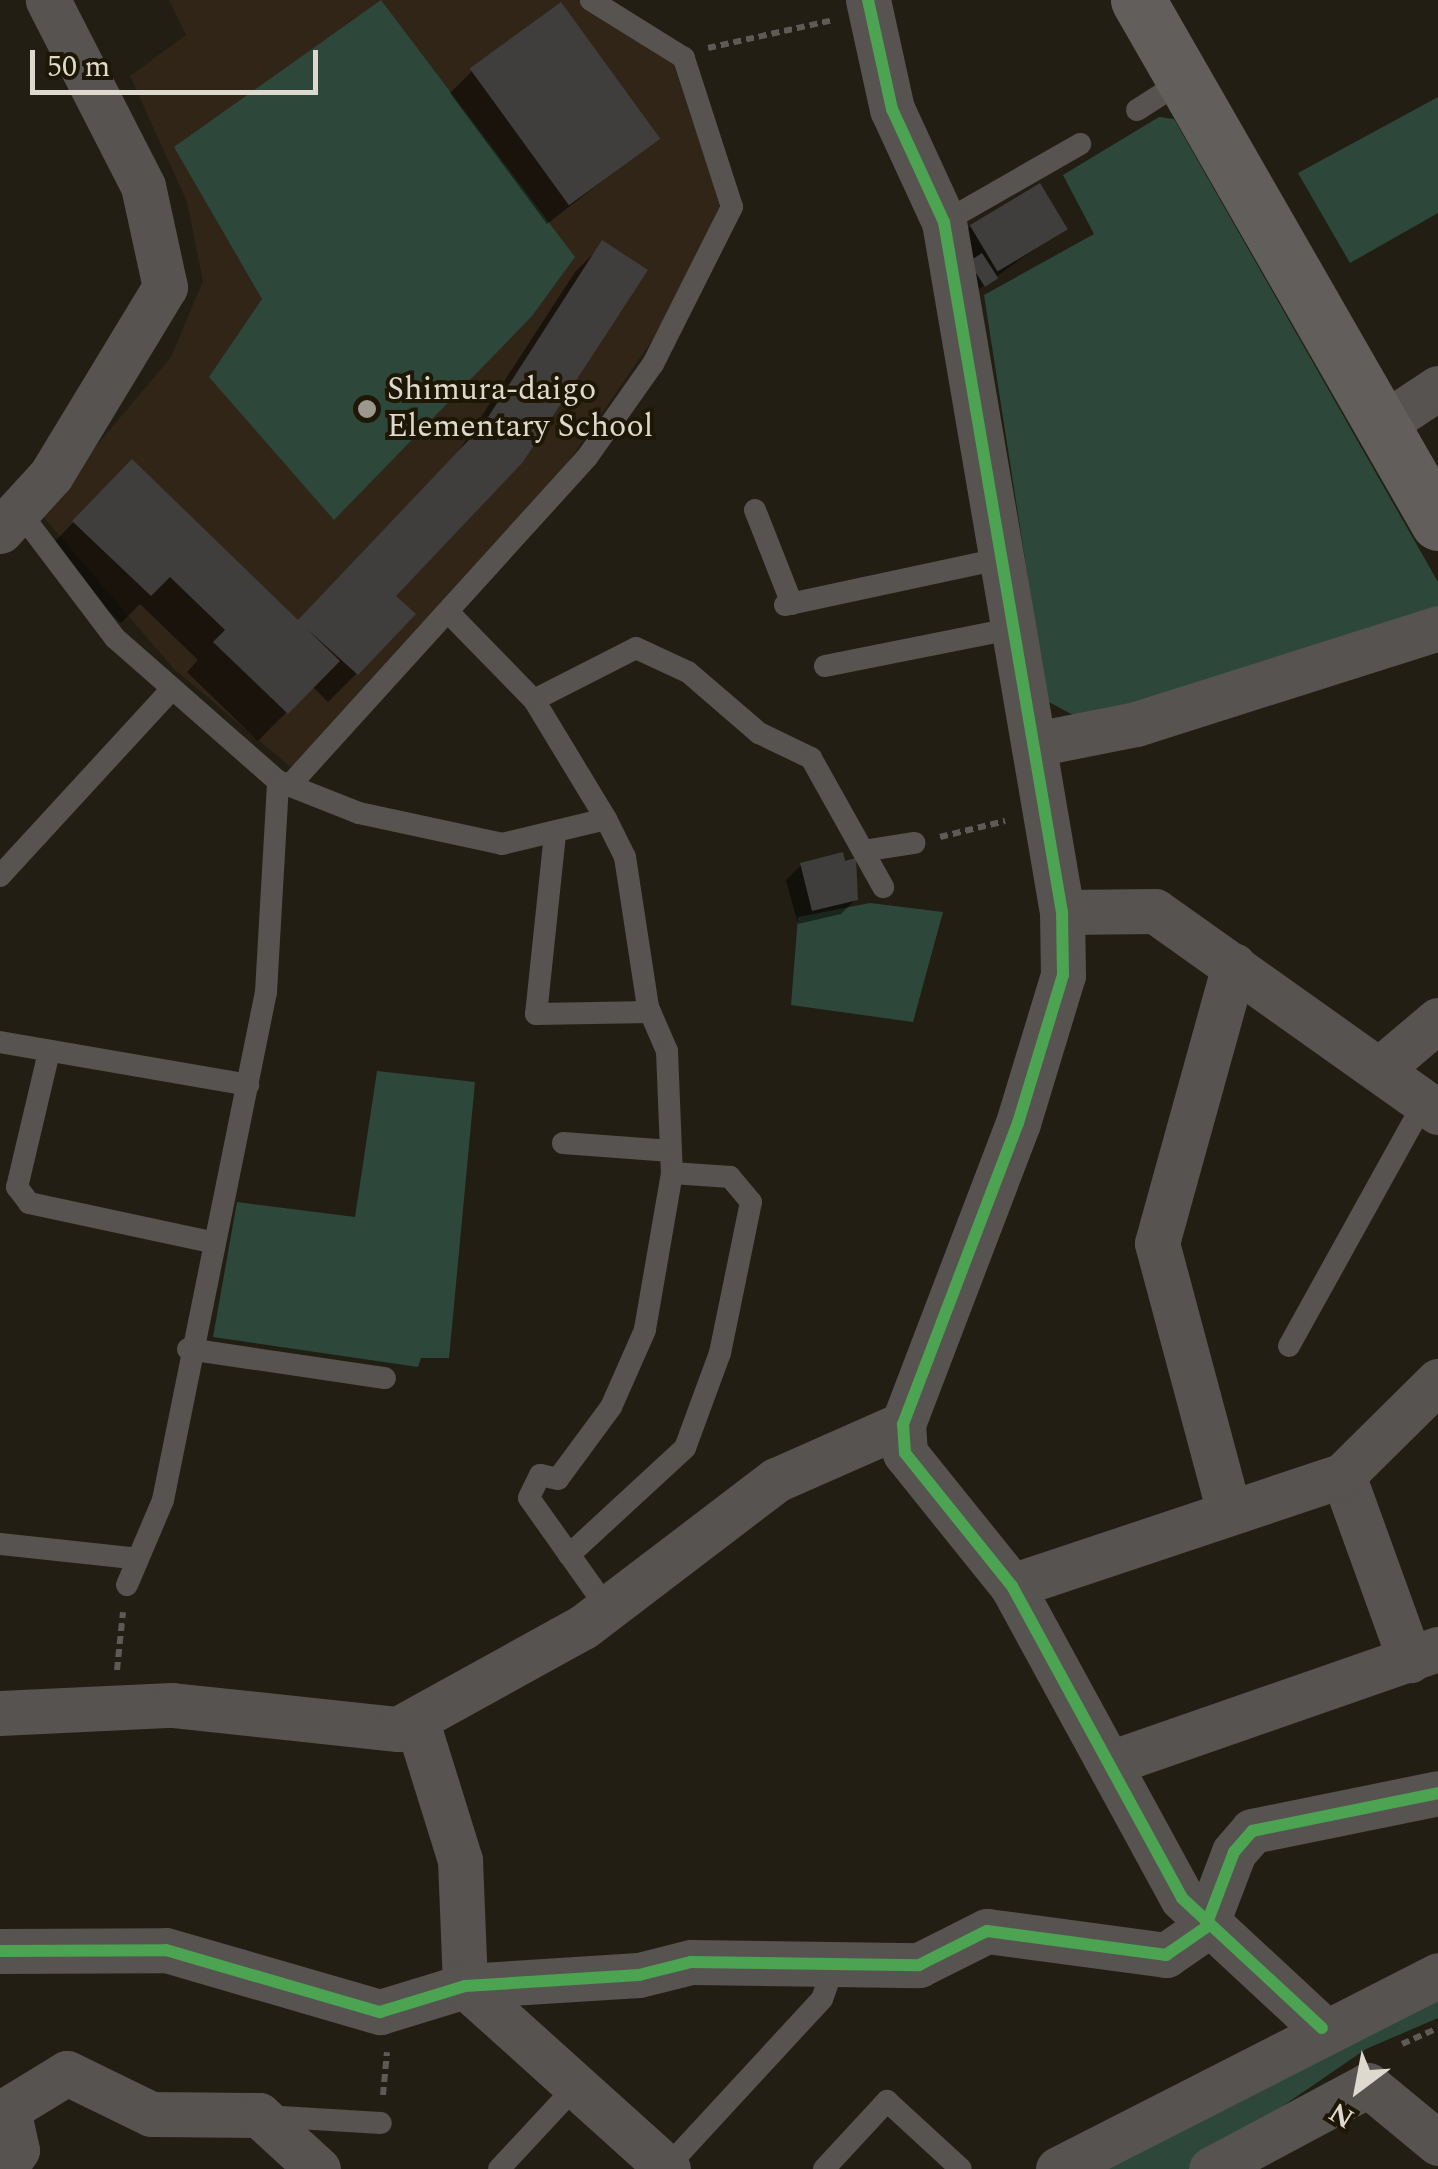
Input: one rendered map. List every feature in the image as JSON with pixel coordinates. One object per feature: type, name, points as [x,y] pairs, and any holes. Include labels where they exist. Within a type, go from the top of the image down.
[{"type":"street","points":[[11,523],[142,337],[164,287],[142,186],[50,1]]},
{"type":"street","points":[[1151,4],[1184,80],[1438,523]]},
{"type":"street","points":[[870,6],[892,109],[944,222],[1035,744],[1031,816],[1062,912],[1063,975],[1024,1104],[903,1424],[904,1453],[1012,1586],[1205,1928],[1322,2028]]},
{"type":"street","points":[[1382,425],[1438,388]]},
{"type":"street","points":[[1035,744],[1136,724],[1438,628]]},
{"type":"street","points":[[1062,912],[1156,912],[1431,1107]]},
{"type":"street","points":[[1229,1512],[1157,1243],[1234,965]]},
{"type":"street","points":[[1380,1069],[1438,1020]]},
{"type":"street","points":[[1012,1586],[1343,1476],[1438,1381]]},
{"type":"street","points":[[0,1713],[114,1698],[398,1729],[417,1722],[605,1606],[776,1480],[903,1424]]},
{"type":"street","points":[[1110,1763],[1424,1654],[1343,1476]]},
{"type":"street","points":[[417,1722],[460,1860],[465,1986],[668,2168]]},
{"type":"street","points":[[0,1951],[166,1950],[391,2011],[465,1986],[640,1975],[691,1962],[834,1969],[919,1965],[987,1931],[1166,1955],[1205,1928],[1234,1852],[1252,1832],[1438,1793]]},
{"type":"street","points":[[1058,2169],[1322,2028],[1438,1975]]},
{"type":"street","points":[[1211,2169],[1371,2070],[1438,2143]]},
{"type":"street","points":[[4,2169],[17,2150],[4,2108],[68,2073],[151,2114],[259,2115],[318,2169]]},
{"type":"lane","points":[[127,1585],[132,1558],[163,1500],[188,1349],[248,1086],[266,992],[283,784],[448,613],[588,456],[653,364],[732,206],[684,58],[591,0]]},
{"type":"lane","points":[[1137,110],[1184,80]]},
{"type":"lane","points":[[944,222],[1080,144]]},
{"type":"lane","points":[[755,510],[788,605],[1004,558]]},
{"type":"lane","points":[[11,523],[115,638],[170,691],[283,784],[456,836],[502,844],[606,819]]},
{"type":"lane","points":[[448,613],[534,700],[606,819],[625,857],[650,1012],[667,1051],[671,1162],[645,1330],[629,1369],[558,1479],[540,1474],[529,1498],[605,1606]]},
{"type":"lane","points":[[825,666],[1016,628]]},
{"type":"lane","points":[[534,700],[636,648],[688,672],[759,732],[811,758],[869,850],[883,887]]},
{"type":"lane","points":[[0,876],[170,691]]},
{"type":"lane","points":[[555,834],[536,1014],[650,1012]]},
{"type":"lane","points":[[869,850],[914,843]]},
{"type":"lane","points":[[0,1042],[248,1086]]},
{"type":"lane","points":[[49,1052],[17,1187],[29,1202],[211,1242]]},
{"type":"lane","points":[[1289,1346],[1431,1107]]},
{"type":"lane","points":[[564,1143],[671,1162],[730,1178],[751,1202],[720,1353],[685,1448],[569,1555]]},
{"type":"lane","points":[[188,1349],[385,1378]]},
{"type":"lane","points":[[0,1544],[132,1558]]},
{"type":"lane","points":[[668,2168],[822,1999],[834,1969]]},
{"type":"lane","points":[[499,2169],[576,2086]]},
{"type":"lane","points":[[824,2169],[887,2101],[961,2169]]},
{"type":"lane","points":[[259,2115],[381,2123]]},
{"type":"path","points":[[684,58],[870,6]]},
{"type":"path","points":[[914,843],[1031,816]]},
{"type":"path","points":[[114,1698],[127,1585]]},
{"type":"path","points":[[381,2123],[391,2011]]},
{"type":"shaded area","name":"Shimura-daigo Elementary School","points":[[169,0],[577,0],[676,66],[721,203],[673,310],[569,461],[293,769],[174,669],[40,513],[171,357],[203,281],[187,202],[130,76],[186,35]]},
{"type":"green space","points":[[381,0],[575,257],[532,316],[334,520],[209,377],[262,299],[174,147]]},
{"type":"green space","points":[[1438,97],[1438,213],[1350,263],[1298,173]]},
{"type":"green space","points":[[1159,117],[1174,119],[1438,582],[1438,610],[1172,697],[1075,716],[1047,701],[984,295],[1094,234],[1063,175]]},
{"type":"green space","points":[[870,903],[943,912],[913,1022],[791,1005],[798,917]]},
{"type":"green space","points":[[377,1071],[475,1082],[449,1358],[421,1358],[418,1367],[213,1337],[237,1202],[355,1217]]},
{"type":"green space","points":[[1438,1983],[1438,2018],[1366,2049],[1191,2169],[1081,2169]]},
{"type":"building","points":[[561,2],[660,139],[569,205],[470,68]]},
{"type":"building","points":[[1040,183],[1068,229],[998,272],[970,225]]},
{"type":"building","points":[[602,240],[648,270],[523,462],[396,596],[416,614],[358,675],[306,628],[340,661],[288,714],[213,642],[225,630],[170,577],[151,596],[72,521],[132,459],[298,620],[483,425]]},
{"type":"building","points":[[982,253],[998,278],[985,287],[969,262]]},
{"type":"building","points":[[843,852],[845,861],[856,858],[858,900],[812,911],[800,863]]},
{"type":"cycle path","points":[[868,0],[892,109],[944,222],[1062,912],[1063,975],[1018,1123],[903,1424],[905,1453],[1012,1586],[1182,1898],[1322,2028]]},
{"type":"cycle path","points":[[0,1951],[166,1950],[380,2012],[465,1986],[639,1975],[691,1962],[919,1965],[987,1931],[1166,1955],[1205,1928],[1234,1852],[1252,1831],[1438,1793]]},
{"type":"place","name":"Shimura-daigo Elementary School","points":[[367,409]]}]
